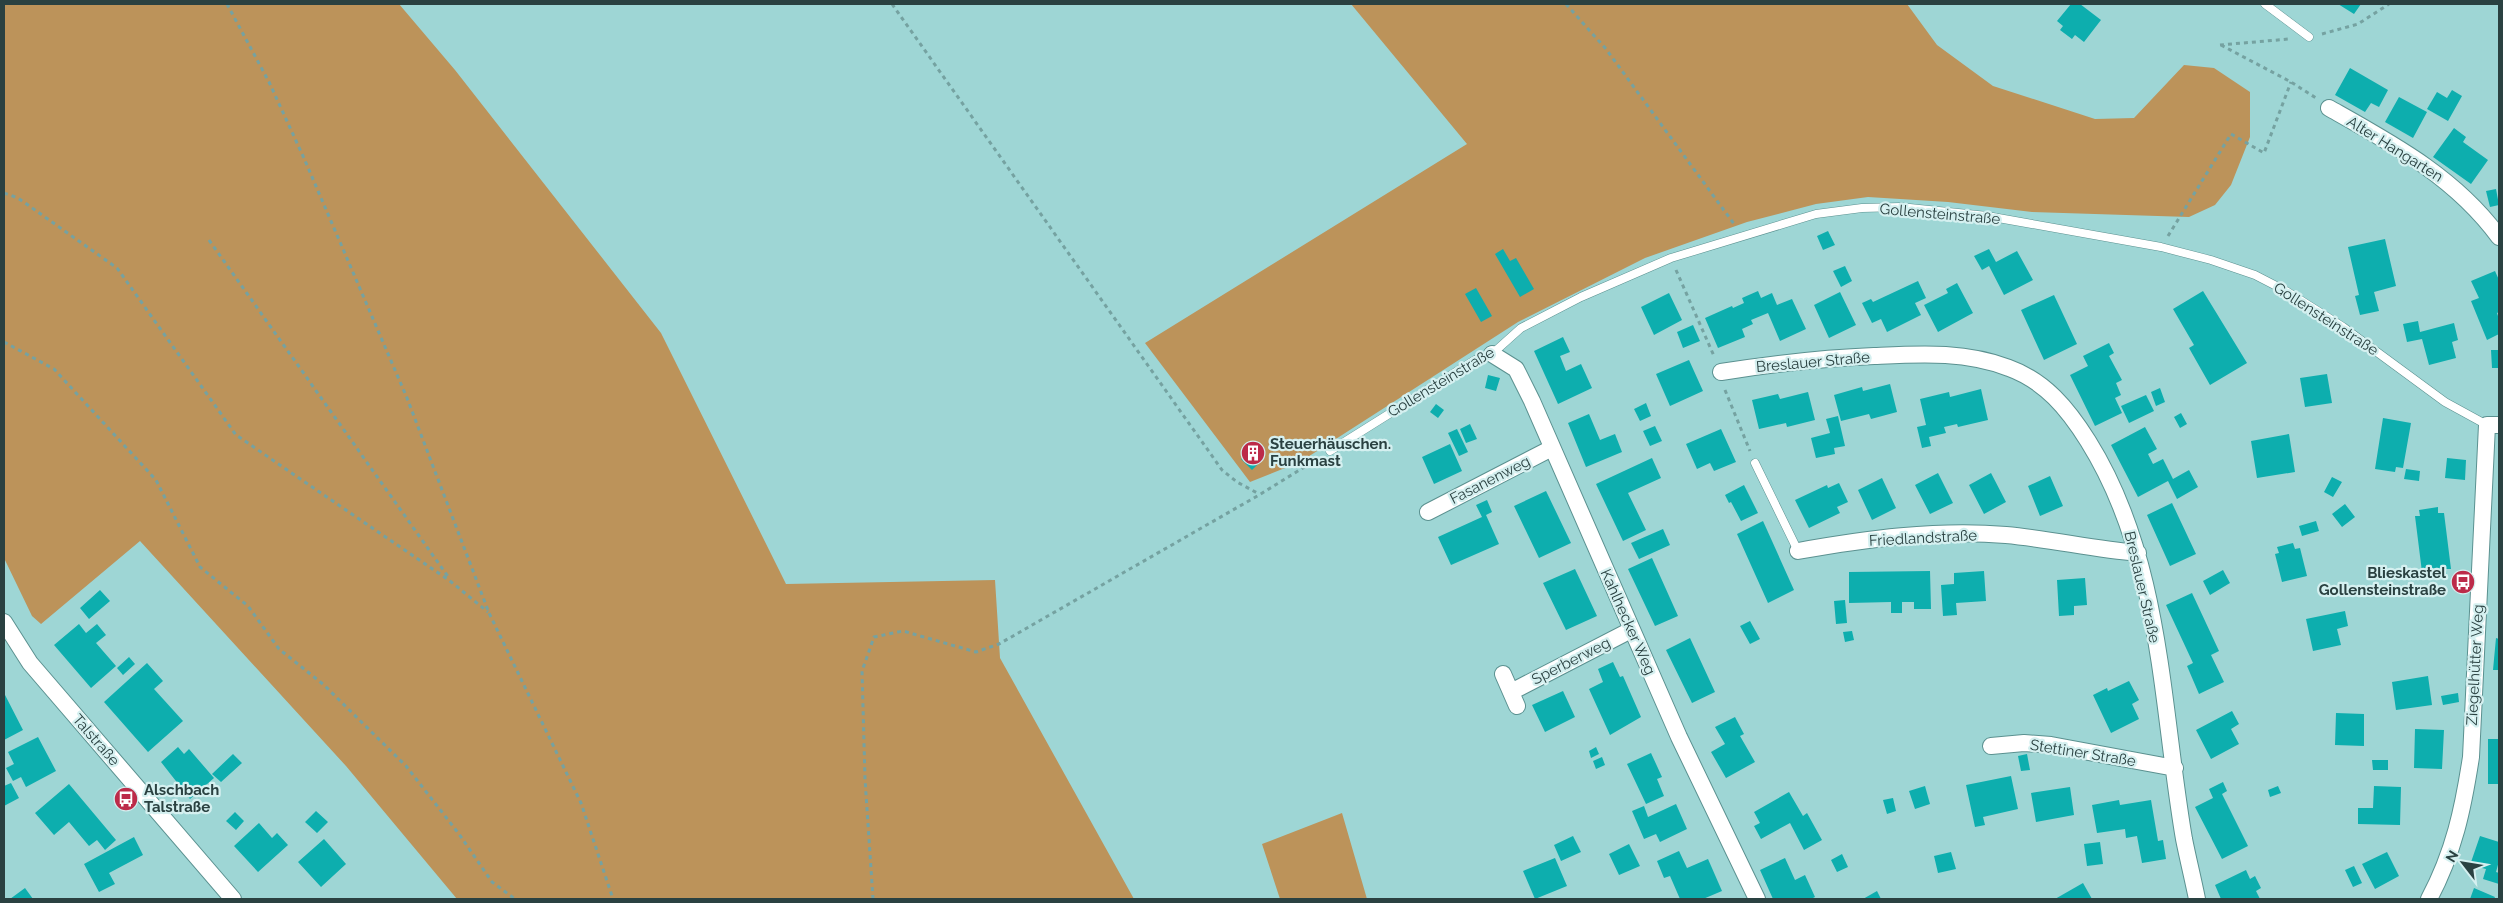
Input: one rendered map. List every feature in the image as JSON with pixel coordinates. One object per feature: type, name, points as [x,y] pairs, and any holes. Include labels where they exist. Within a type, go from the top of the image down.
[{"type":"street","name":"Alter Hangarten","points":[[2329,108],[2407,153],[2437,173],[2464,196],[2499,237]]},
{"type":"street","name":"Kahlhecker Weg","points":[[1492,354],[1516,369],[1679,737],[1757,899]]},
{"type":"street","name":"Breslauer Straße","points":[[1721,372],[1764,365],[1834,358],[1905,354],[1964,355],[2011,368],[2060,400],[2103,465],[2122,508],[2138,554],[2148,601],[2175,768],[2184,839],[2197,899]]},
{"type":"street","name":"Ziegelhütter Weg","points":[[2430,899],[2456,839],[2465,799],[2471,757],[2493,425]]},
{"type":"street","name":"Fasanenweg","points":[[1428,512],[1552,448]]},
{"type":"street","name":"Friedlandstraße","points":[[1798,550],[1863,541],[1960,533],[2006,535],[2138,554]]},
{"type":"street","name":"Talstraße","points":[[4,622],[30,663],[233,899]]},
{"type":"street","name":"Sperberweg","points":[[1503,674],[1514,699],[1631,630]]},
{"type":"street","name":"Stettiner Straße","points":[[1991,746],[2024,743],[2051,745],[2175,768]]},
{"type":"lane","points":[[2265,4],[2310,37]]},
{"type":"lane","name":"Gollensteinstraße","points":[[1330,451],[1475,360],[1492,354],[1521,328],[1581,297],[1671,258],[1816,214],[1862,208],[1900,207],[1987,216],[2161,247],[2211,260],[2255,275],[2286,291],[2342,327],[2445,402],[2493,425]]},
{"type":"lane","points":[[1755,463],[1798,550]]},
{"type":"path","points":[[227,4],[269,82],[307,165],[406,398],[489,613],[581,803],[613,899]]},
{"type":"path","points":[[892,4],[1222,470],[1237,482],[1259,495]]},
{"type":"path","points":[[1566,4],[1606,49],[1743,237]]},
{"type":"path","points":[[2329,108],[2290,82],[2220,45],[2310,37],[2358,24],[2389,4]]},
{"type":"path","points":[[2161,247],[2231,134],[2264,153],[2290,82]]},
{"type":"path","points":[[4,193],[18,198],[117,268],[236,435],[450,581],[489,613]]},
{"type":"path","points":[[209,240],[450,581]]},
{"type":"path","points":[[1671,258],[1721,372],[1726,398],[1755,463]]},
{"type":"path","points":[[4,342],[54,369],[156,480],[200,567],[248,606],[279,649],[324,685],[406,766],[459,834],[492,882],[515,899]]},
{"type":"path","points":[[874,899],[865,778],[862,671],[874,637],[902,631],[976,652],[999,644],[1259,495],[1330,451]]},
{"type":"shaded area","points":[[4,4],[399,4],[455,70],[661,333],[786,584],[995,580],[1000,658],[1134,899],[457,899],[346,766],[140,541],[41,624],[32,616],[4,558]]},
{"type":"shaded area","points":[[1351,4],[1907,4],[1937,45],[1993,86],[2095,119],[2134,118],[2184,65],[2214,68],[2250,92],[2250,137],[2231,185],[2215,205],[2189,217],[2032,212],[1948,202],[1868,197],[1816,204],[1747,222],[1645,258],[1518,322],[1300,462],[1250,482],[1145,343],[1467,144]]},
{"type":"shaded area","points":[[1342,813],[1367,899],[1280,899],[1262,844]]},
{"type":"building","points":[[2071,4],[2080,4],[2101,20],[2084,42],[2075,35],[2072,39],[2060,30],[2063,26],[2057,21]]},
{"type":"building","points":[[2338,4],[2361,4],[2354,14]]},
{"type":"building","points":[[2350,68],[2388,90],[2379,107],[2371,103],[2365,112],[2335,95]]},
{"type":"building","points":[[2452,90],[2462,96],[2448,121],[2427,109],[2437,92],[2447,98]]},
{"type":"building","points":[[2399,97],[2427,112],[2413,138],[2385,122]]},
{"type":"building","points":[[2454,128],[2466,137],[2463,142],[2488,160],[2471,184],[2433,157]]},
{"type":"building","points":[[2496,189],[2499,205],[2490,207],[2486,191]]},
{"type":"building","points":[[1828,231],[1835,245],[1823,250],[1817,236]]},
{"type":"building","points":[[2385,239],[2396,286],[2374,292],[2379,311],[2360,315],[2355,296],[2359,295],[2348,247]]},
{"type":"building","points":[[1503,249],[1510,261],[1516,258],[1534,289],[1520,297],[1495,254]]},
{"type":"building","points":[[1989,249],[1996,262],[2017,251],[2033,280],[2004,295],[1989,266],[1982,270],[1974,256]]},
{"type":"building","points":[[1845,266],[1852,281],[1841,287],[1833,271]]},
{"type":"building","points":[[2495,271],[2499,280],[2499,312],[2497,313],[2499,334],[2487,340],[2471,301],[2479,298],[2471,281]]},
{"type":"building","points":[[1918,281],[1926,298],[1915,303],[1921,315],[1887,332],[1881,319],[1872,323],[1862,303],[1871,299],[1873,302]]},
{"type":"building","points":[[1957,283],[1973,313],[1938,332],[1924,305],[1948,293],[1946,289]]},
{"type":"building","points":[[1476,288],[1492,316],[1481,322],[1465,294]]},
{"type":"building","points":[[1758,291],[1761,298],[1772,293],[1777,305],[1792,299],[1806,329],[1780,341],[1768,313],[1751,320],[1753,324],[1742,329],[1745,337],[1718,348],[1705,318],[1732,306],[1733,308],[1744,303],[1742,298]]},
{"type":"building","points":[[2203,291],[2247,363],[2210,385],[2189,348],[2194,345],[2173,309]]},
{"type":"building","points":[[1840,292],[1856,325],[1829,338],[1814,305]]},
{"type":"building","points":[[1669,293],[1682,320],[1654,335],[1641,307]]},
{"type":"building","points":[[2054,295],[2077,344],[2044,360],[2021,310]]},
{"type":"building","points":[[2418,321],[2420,332],[2454,323],[2458,340],[2452,342],[2456,358],[2429,365],[2422,339],[2407,342],[2403,324]]},
{"type":"building","points":[[1693,325],[1700,341],[1683,348],[1677,332]]},
{"type":"building","points":[[1563,337],[1570,352],[1560,356],[1566,371],[1581,364],[1592,388],[1558,404],[1534,351]]},
{"type":"building","points":[[2109,343],[2114,353],[2109,356],[2122,380],[2116,383],[2121,395],[2115,398],[2122,413],[2095,426],[2070,375],[2088,366],[2083,356]]},
{"type":"building","points":[[2491,350],[2499,350],[2499,368],[2492,368]]},
{"type":"building","points":[[1689,360],[1703,391],[1670,406],[1656,374]]},
{"type":"building","points":[[2327,374],[2332,403],[2305,407],[2300,378]]},
{"type":"building","points":[[1488,375],[1500,378],[1496,391],[1485,388]]},
{"type":"building","points":[[1890,384],[1897,412],[1871,419],[1869,414],[1841,421],[1834,395],[1862,387],[1863,391]]},
{"type":"building","points":[[2160,388],[2165,402],[2156,406],[2151,392]]},
{"type":"building","points":[[1981,389],[1988,420],[1958,427],[1957,424],[1944,427],[1946,433],[1929,437],[1931,446],[1922,448],[1917,427],[1926,425],[1920,399],[1949,392],[1950,397]]},
{"type":"building","points":[[1808,392],[1815,420],[1787,427],[1786,423],[1759,429],[1752,400],[1778,394],[1780,399]]},
{"type":"building","points":[[2146,395],[2154,411],[2129,423],[2121,406]]},
{"type":"building","points":[[1646,403],[1651,416],[1640,421],[1634,409]]},
{"type":"building","points":[[1436,404],[1444,410],[1438,418],[1430,412]]},
{"type":"building","points":[[2181,413],[2187,424],[2180,428],[2174,417]]},
{"type":"building","points":[[1589,414],[1600,440],[1615,434],[1622,452],[1586,467],[1568,423]]},
{"type":"building","points":[[1838,416],[1845,446],[1834,448],[1835,454],[1816,458],[1811,438],[1830,433],[1826,419]]},
{"type":"building","points":[[2383,418],[2411,423],[2403,468],[2396,467],[2395,472],[2375,469]]},
{"type":"building","points":[[1470,424],[1477,439],[1466,443],[1460,429]]},
{"type":"building","points":[[1655,426],[1662,441],[1650,446],[1643,431]]},
{"type":"building","points":[[2145,427],[2157,449],[2148,454],[2153,464],[2163,459],[2173,479],[2189,470],[2198,487],[2177,499],[2168,481],[2138,497],[2111,445]]},
{"type":"building","points":[[1457,429],[1468,452],[1459,456],[1448,433]]},
{"type":"building","points":[[1721,429],[1736,462],[1714,471],[1710,463],[1697,469],[1686,444]]},
{"type":"building","points":[[2289,434],[2295,472],[2257,478],[2251,441]]},
{"type":"building","points":[[1450,444],[1462,471],[1434,484],[1422,457]]},
{"type":"building","name":"Steuerhäuschen. Funkmast","points":[[1253,447],[1264,458],[1252,470],[1241,459]]},
{"type":"building","points":[[1652,458],[1661,478],[1628,493],[1646,530],[1623,541],[1596,484]]},
{"type":"building","points":[[2447,458],[2466,460],[2465,480],[2445,478]]},
{"type":"building","points":[[2406,469],[2420,471],[2419,481],[2404,479]]},
{"type":"building","points":[[1938,473],[1953,503],[1930,514],[1915,485]]},
{"type":"building","points":[[1991,473],[2006,502],[1984,514],[1969,485]]},
{"type":"building","points":[[2050,476],[2063,506],[2040,516],[2028,486]]},
{"type":"building","points":[[2332,477],[2342,482],[2333,497],[2324,492]]},
{"type":"building","points":[[1882,478],[1896,508],[1872,520],[1858,490]]},
{"type":"building","points":[[1839,483],[1848,502],[1837,507],[1840,513],[1809,528],[1795,500],[1827,485],[1828,488]]},
{"type":"building","points":[[1744,485],[1758,513],[1741,521],[1725,495]]},
{"type":"building","points":[[1546,491],[1571,543],[1539,558],[1514,506]]},
{"type":"building","points":[[1487,500],[1492,512],[1486,515],[1499,544],[1451,565],[1438,537],[1482,517],[1476,505]]},
{"type":"building","points":[[2172,503],[2196,554],[2170,566],[2147,515]]},
{"type":"building","points":[[2345,504],[2355,517],[2342,527],[2332,514]]},
{"type":"building","points":[[2438,507],[2438,513],[2444,513],[2451,569],[2446,569],[2447,577],[2429,579],[2428,572],[2422,572],[2415,516],[2420,516],[2419,510]]},
{"type":"building","points":[[1763,521],[1794,590],[1768,603],[1737,534]]},
{"type":"building","points":[[2316,521],[2319,531],[2302,536],[2299,526]]},
{"type":"building","points":[[1663,529],[1670,545],[1639,559],[1631,543]]},
{"type":"building","points":[[2293,543],[2295,549],[2300,548],[2307,576],[2282,582],[2275,554],[2279,553],[2277,547]]},
{"type":"building","points":[[1652,558],[1678,616],[1655,626],[1628,569]]},
{"type":"building","points":[[1575,569],[1597,616],[1566,630],[1543,583]]},
{"type":"building","points":[[2223,570],[2230,583],[2210,595],[2203,581]]},
{"type":"building","points":[[1930,571],[1931,609],[1914,609],[1914,602],[1902,602],[1902,613],[1891,613],[1891,602],[1849,603],[1849,572]]},
{"type":"building","points":[[1984,571],[1986,601],[1956,603],[1957,615],[1943,616],[1941,585],[1954,584],[1954,573]]},
{"type":"building","points":[[2085,578],[2087,605],[2074,606],[2074,615],[2059,616],[2057,580]]},
{"type":"building","points":[[100,590],[110,601],[89,619],[80,608]]},
{"type":"building","points":[[2192,593],[2219,651],[2211,655],[2224,682],[2199,694],[2187,666],[2193,663],[2166,605]]},
{"type":"building","points":[[1845,600],[1847,623],[1836,624],[1834,601]]},
{"type":"building","points":[[2345,611],[2348,626],[2337,629],[2341,645],[2313,651],[2306,619]]},
{"type":"building","points":[[1750,621],[1760,639],[1750,644],[1740,626]]},
{"type":"building","points":[[79,624],[86,633],[97,624],[106,635],[96,643],[116,666],[91,688],[54,645]]},
{"type":"building","points":[[1852,631],[1854,640],[1845,642],[1843,632]]},
{"type":"building","points":[[1690,638],[1715,692],[1692,703],[1666,650]]},
{"type":"building","points":[[2496,638],[2499,639],[2499,670],[2493,670]]},
{"type":"building","points":[[129,657],[135,664],[123,675],[117,668]]},
{"type":"building","points":[[1613,662],[1620,677],[1623,676],[1641,717],[1610,735],[1589,689],[1603,682],[1598,669]]},
{"type":"building","points":[[147,663],[163,681],[154,689],[183,721],[148,752],[104,702]]},
{"type":"building","points":[[2428,676],[2432,705],[2396,710],[2392,682]]},
{"type":"building","points":[[2129,681],[2139,700],[2132,704],[2139,719],[2111,733],[2093,695],[2107,688],[2108,691]]},
{"type":"building","points":[[1563,691],[1575,717],[1545,732],[1532,705]]},
{"type":"building","points":[[4,693],[23,730],[4,740]]},
{"type":"building","points":[[2458,693],[2459,702],[2443,705],[2441,696]]},
{"type":"building","points":[[2232,711],[2239,724],[2231,729],[2239,744],[2211,759],[2196,730]]},
{"type":"building","points":[[2336,713],[2364,714],[2364,746],[2335,745]]},
{"type":"building","points":[[1735,717],[1744,734],[1740,736],[1755,762],[1726,778],[1711,752],[1725,744],[1715,727]]},
{"type":"building","points":[[2415,729],[2444,730],[2442,769],[2414,768]]},
{"type":"building","points":[[38,737],[56,771],[26,787],[21,777],[13,781],[6,768],[14,764],[8,752]]},
{"type":"building","points":[[2488,739],[2499,739],[2499,784],[2488,784]]},
{"type":"building","points":[[178,747],[184,754],[189,749],[214,778],[190,799],[161,762]]},
{"type":"building","points":[[1596,747],[1599,754],[1591,758],[1589,751]]},
{"type":"building","points":[[1651,753],[1662,777],[1657,779],[1664,796],[1646,804],[1627,764]]},
{"type":"building","points":[[233,754],[242,763],[221,782],[212,774]]},
{"type":"building","points":[[2027,754],[2030,770],[2021,771],[2018,756]]},
{"type":"building","points":[[1602,757],[1605,765],[1596,769],[1593,761]]},
{"type":"building","points":[[2372,760],[2388,760],[2388,770],[2373,770]]},
{"type":"building","points":[[2011,776],[2018,809],[1983,817],[1985,825],[1975,827],[1966,785]]},
{"type":"building","points":[[2223,782],[2227,791],[2222,794],[2248,846],[2222,859],[2195,807],[2213,798],[2209,789]]},
{"type":"building","points":[[11,783],[19,798],[4,806],[4,786]]},
{"type":"building","points":[[69,784],[116,840],[105,850],[97,840],[89,846],[69,822],[54,835],[35,813]]},
{"type":"building","points":[[1925,786],[1930,804],[1915,809],[1909,791]]},
{"type":"building","points":[[2278,786],[2281,793],[2270,797],[2268,790]]},
{"type":"building","points":[[2374,786],[2401,787],[2400,825],[2358,824],[2358,808],[2373,808]]},
{"type":"building","points":[[2070,787],[2074,815],[2036,822],[2031,793]]},
{"type":"building","points":[[1789,792],[1803,816],[1807,813],[1822,840],[1804,850],[1790,823],[1761,839],[1754,826],[1760,823],[1754,812]]},
{"type":"building","points":[[1893,798],[1896,811],[1887,814],[1883,800]]},
{"type":"building","points":[[2119,800],[2120,805],[2151,800],[2158,841],[2163,840],[2166,859],[2142,863],[2137,836],[2126,838],[2125,829],[2097,833],[2092,805]]},
{"type":"building","points":[[1676,804],[1687,829],[1660,842],[1656,834],[1644,839],[1632,811],[1644,806],[1648,817]]},
{"type":"building","points":[[316,811],[328,822],[317,833],[305,822]]},
{"type":"building","points":[[235,812],[244,821],[236,830],[226,821]]},
{"type":"building","points":[[259,823],[272,838],[277,833],[288,845],[258,872],[234,846]]},
{"type":"building","points":[[1573,836],[1581,852],[1561,861],[1554,845]]},
{"type":"building","points":[[2480,836],[2499,842],[2499,861],[2496,872],[2499,873],[2499,884],[2483,879],[2486,869],[2470,865]]},
{"type":"building","points":[[134,837],[143,855],[109,873],[115,884],[99,892],[84,864]]},
{"type":"building","points":[[324,839],[346,864],[321,887],[298,862]]},
{"type":"building","points":[[2100,842],[2103,864],[2087,866],[2084,844]]},
{"type":"building","points":[[1629,844],[1640,866],[1619,875],[1609,854]]},
{"type":"building","points":[[1679,851],[1687,868],[1708,859],[1722,891],[1703,899],[1680,899],[1670,876],[1664,878],[1657,861]]},
{"type":"building","points":[[1951,852],[1956,869],[1938,873],[1934,856]]},
{"type":"building","points":[[2387,852],[2399,876],[2375,889],[2362,864]]},
{"type":"building","points":[[1842,854],[1848,867],[1837,872],[1831,860]]},
{"type":"building","points":[[1555,858],[1567,886],[1535,899],[1523,871]]},
{"type":"building","points":[[1785,858],[1795,880],[1805,875],[1815,897],[1811,899],[1773,899],[1760,870]]},
{"type":"building","points":[[2354,866],[2362,883],[2353,887],[2345,870]]},
{"type":"building","points":[[2246,870],[2250,879],[2255,876],[2261,888],[2256,891],[2260,899],[2221,899],[2215,885]]},
{"type":"building","points":[[2083,883],[2092,899],[2055,899]]},
{"type":"building","points":[[25,888],[33,899],[10,899]]},
{"type":"building","points":[[2474,888],[2495,897],[2494,899],[2470,899]]},
{"type":"building","points":[[1877,891],[1881,899],[1863,899]]},
{"type":"place","name":"Steuerhäuschen. Funkmast","points":[[1253,453]]},
{"type":"place","name":"Blieskastel Gollensteinstraße","points":[[2463,582]]},
{"type":"place","name":"Alschbach Talstraße","points":[[126,799]]}]
